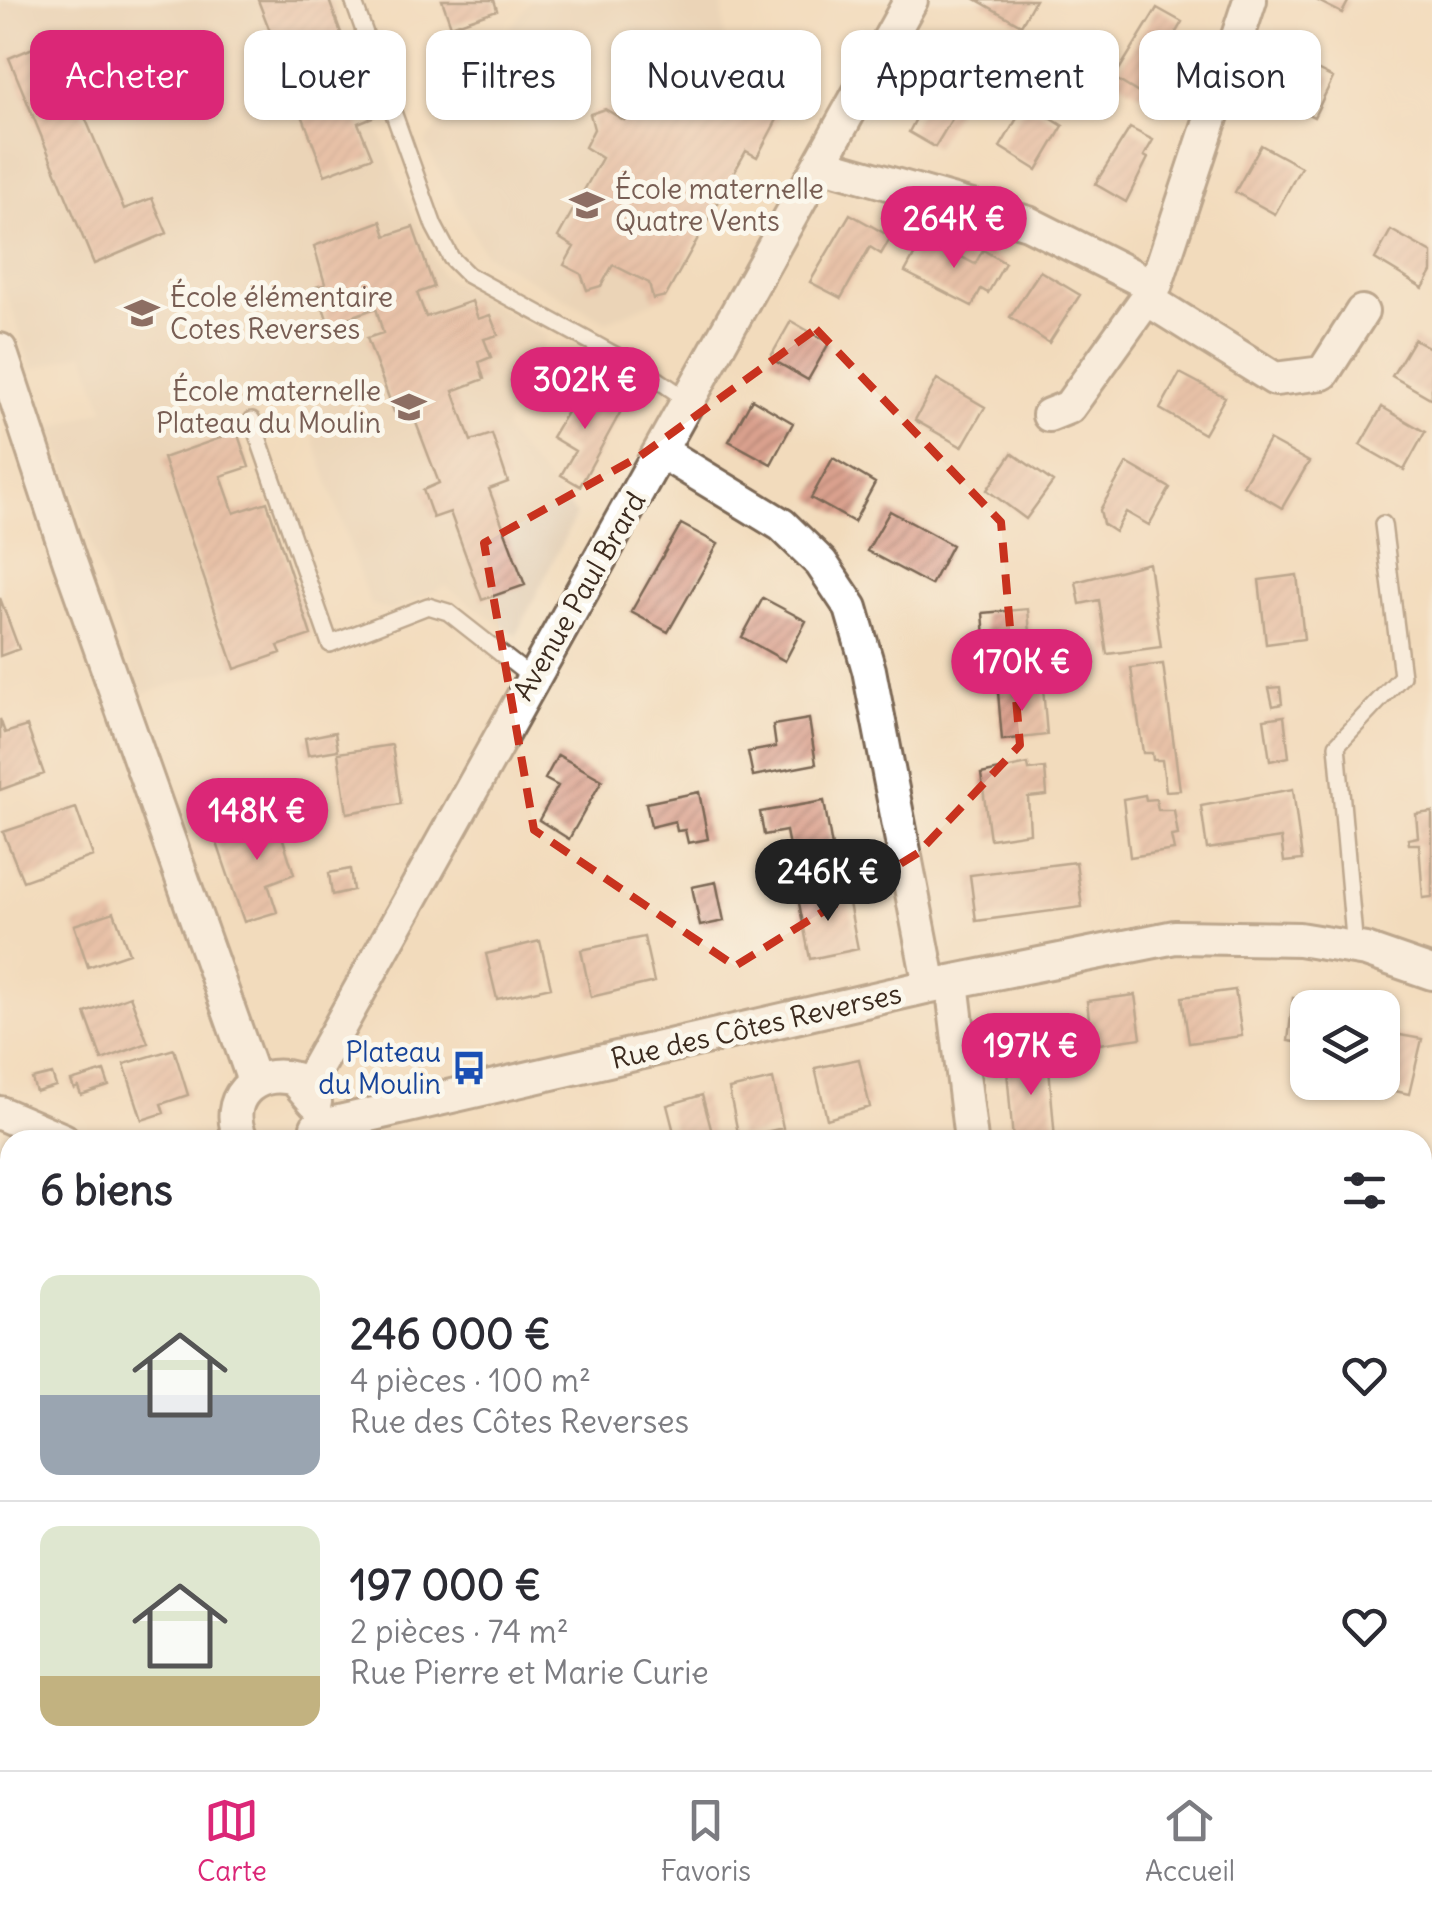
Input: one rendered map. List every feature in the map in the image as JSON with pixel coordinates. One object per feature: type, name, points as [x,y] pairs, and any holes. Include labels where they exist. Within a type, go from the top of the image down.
[{"type":"street","name":"Avenue Paul Brard","points":[[306,1087],[911,0]]},
{"type":"street","points":[[1049,415],[1070,407],[1151,293],[1250,0]]},
{"type":"street","points":[[821,164],[1028,223],[1151,293],[1276,379],[1323,373],[1362,312]]},
{"type":"street","points":[[0,350],[76,581],[254,1081]]},
{"type":"street","points":[[662,452],[782,525],[821,563],[850,608],[870,670],[941,984],[969,1130]]},
{"type":"street","name":"Rue des Côtes Reverses","points":[[327,1130],[941,984],[1175,937],[1299,939],[1354,949],[1432,972]]},
{"type":"street","points":[[234,1130],[236,1103],[254,1081],[281,1075],[306,1087],[318,1112],[315,1130]]},
{"type":"street","points":[[0,1113],[40,1130]]},
{"type":"lane","points":[[353,0],[434,226],[451,258],[468,275],[648,373],[689,401]]},
{"type":"lane","points":[[252,420],[330,644],[428,606],[448,612],[532,678]]},
{"type":"lane","points":[[1354,949],[1337,744],[1402,676],[1383,524]]},
{"type":"highlighted area","points":[[816,329],[1001,522],[1020,745],[918,853],[735,966],[534,830],[484,543],[640,456]]},
{"type":"shaded area","name":"École élémentaire Cotes Reverses","points":[[0,0],[333,0],[344,30],[244,30],[244,120],[376,120],[397,179],[441,275],[547,337],[504,430],[576,515],[516,635],[446,586],[390,611],[370,604],[295,385],[237,432],[249,467],[221,477],[234,512],[267,502],[311,635],[279,646],[281,653],[141,694],[53,428],[105,409],[84,353],[32,369],[0,274]]},
{"type":"shaded area","name":"École maternelle Quatre Vents","points":[[531,0],[722,0],[724,30],[611,30],[611,120],[777,120],[757,157],[746,152],[666,296],[606,322],[484,253],[425,144],[443,120],[591,120],[591,30],[509,30]]},
{"type":"building","points":[[258,0],[329,0],[340,30],[269,30]]},
{"type":"building","points":[[442,0],[494,0],[497,10],[451,26]]},
{"type":"building","points":[[977,0],[1035,0],[1021,25]]},
{"type":"building","points":[[1316,0],[1349,0],[1342,13]]},
{"type":"building","points":[[1157,8],[1182,22],[1177,30],[1143,30]]},
{"type":"building","points":[[1139,37],[1139,93],[1119,81],[1119,70]]},
{"type":"building","points":[[30,49],[30,109],[9,58]]},
{"type":"building","points":[[1321,72],[1333,78],[1321,103]]},
{"type":"building","points":[[605,109],[611,112],[611,120],[777,120],[757,157],[746,151],[666,296],[653,299],[649,283],[613,265],[601,286],[587,290],[581,274],[564,265],[574,247],[558,237],[602,158],[585,147],[594,129],[591,114]]},
{"type":"building","points":[[35,120],[86,120],[124,209],[152,198],[167,233],[94,264]]},
{"type":"building","points":[[304,120],[365,120],[358,123],[372,157],[325,175]]},
{"type":"building","points":[[915,120],[951,120],[935,147],[909,132]]},
{"type":"building","points":[[1016,120],[1053,120],[1063,126],[1037,170],[1000,147]]},
{"type":"building","points":[[1130,128],[1153,140],[1126,202],[1095,184]]},
{"type":"building","points":[[1261,145],[1301,167],[1275,214],[1235,192]]},
{"type":"building","points":[[850,214],[891,237],[881,254],[870,247],[841,298],[810,282]]},
{"type":"building","points":[[381,221],[386,236],[413,227],[434,287],[417,293],[426,317],[472,301],[478,319],[490,315],[498,335],[484,339],[491,357],[479,362],[484,379],[453,391],[471,441],[492,434],[508,482],[489,489],[525,585],[482,600],[450,512],[433,518],[423,490],[439,483],[410,407],[394,412],[367,338],[383,333],[376,308],[329,325],[316,287],[325,284],[314,246]]},
{"type":"building","points":[[1391,230],[1432,253],[1432,272],[1423,288],[1375,259]]},
{"type":"building","points":[[924,237],[975,264],[983,250],[1005,263],[988,293],[981,289],[972,306],[905,272]]},
{"type":"building","points":[[1040,271],[1080,295],[1049,343],[1010,317]]},
{"type":"building","points":[[791,321],[829,343],[808,380],[770,358]]},
{"type":"building","points":[[1414,339],[1432,349],[1432,399],[1392,376]]},
{"type":"building","points":[[1180,373],[1225,397],[1204,434],[1160,409]]},
{"type":"building","points":[[937,379],[985,407],[962,447],[915,420]]},
{"type":"building","points":[[582,387],[621,411],[580,486],[561,475],[575,451],[552,437]]},
{"type":"building","points":[[752,399],[793,423],[771,464],[729,441]]},
{"type":"building","points":[[1382,407],[1425,432],[1404,470],[1360,445]]},
{"type":"building","points":[[237,432],[249,467],[221,476],[234,513],[267,502],[311,635],[278,646],[281,653],[235,669],[163,458]]},
{"type":"building","points":[[1269,440],[1309,462],[1282,508],[1243,485]]},
{"type":"building","points":[[1012,453],[1053,482],[1026,519],[987,490]]},
{"type":"building","points":[[833,458],[875,483],[854,522],[811,498]]},
{"type":"building","points":[[1127,463],[1170,488],[1149,525],[1126,512],[1115,532],[1103,524],[1100,510]]},
{"type":"building","points":[[890,511],[952,545],[931,585],[867,551]]},
{"type":"building","points":[[681,524],[718,544],[668,632],[631,612]]},
{"type":"building","points":[[1149,563],[1161,647],[1107,654],[1099,600],[1080,604],[1076,582]]},
{"type":"building","points":[[1297,575],[1304,639],[1266,644],[1259,580]]},
{"type":"building","points":[[0,598],[19,649],[0,656]]},
{"type":"building","points":[[763,598],[806,621],[785,661],[742,637]]},
{"type":"building","points":[[1028,609],[1032,658],[987,661],[983,613]]},
{"type":"building","points":[[1163,664],[1180,790],[1166,791],[1162,760],[1153,760],[1152,753],[1143,753],[1131,668]]},
{"type":"building","points":[[1280,687],[1282,704],[1273,706],[1269,688]]},
{"type":"building","points":[[1043,688],[1047,735],[1002,740],[998,692]]},
{"type":"building","points":[[1284,716],[1289,757],[1270,761],[1264,719]]},
{"type":"building","points":[[0,719],[5,733],[27,726],[44,774],[0,790]]},
{"type":"building","points":[[809,719],[816,764],[753,776],[748,752],[776,747],[773,725]]},
{"type":"building","points":[[335,732],[338,750],[308,755],[305,738]]},
{"type":"building","points":[[392,745],[401,804],[347,813],[338,753]]},
{"type":"building","points":[[558,755],[602,780],[569,839],[539,820],[558,786],[545,779]]},
{"type":"building","points":[[1028,764],[1029,770],[1045,768],[1047,795],[1028,797],[1030,833],[990,839],[981,774]]},
{"type":"building","points":[[1293,789],[1302,860],[1284,862],[1281,838],[1207,849],[1201,806]]},
{"type":"building","points":[[699,792],[708,839],[688,843],[685,830],[677,831],[675,821],[651,827],[646,803]]},
{"type":"building","points":[[1145,795],[1146,800],[1156,799],[1158,810],[1174,810],[1178,835],[1171,836],[1174,850],[1130,857],[1123,799]]},
{"type":"building","points":[[824,801],[833,853],[792,862],[786,831],[764,835],[760,812]]},
{"type":"building","points":[[76,808],[93,856],[23,881],[3,832]]},
{"type":"building","points":[[292,811],[298,828],[281,833],[294,874],[268,884],[277,912],[244,922],[215,837]]},
{"type":"building","points":[[1432,812],[1432,897],[1423,898],[1419,844],[1409,844],[1408,839],[1418,837],[1416,814]]},
{"type":"building","points":[[1076,862],[1082,907],[976,921],[970,875]]},
{"type":"building","points":[[350,869],[353,890],[332,895],[329,873]]},
{"type":"building","points":[[716,882],[724,921],[700,926],[692,887]]},
{"type":"building","points":[[846,888],[858,949],[810,959],[798,898]]},
{"type":"building","points":[[114,912],[129,953],[88,967],[74,925]]},
{"type":"building","points":[[644,937],[654,982],[591,997],[581,950]]},
{"type":"building","points":[[540,941],[551,987],[497,999],[486,954]]},
{"type":"building","points":[[1235,990],[1242,1036],[1189,1043],[1182,997]]},
{"type":"building","points":[[1135,995],[1141,1038],[1092,1045],[1087,1001]]},
{"type":"building","points":[[130,996],[148,1043],[102,1060],[85,1013]]},
{"type":"building","points":[[1400,1035],[1422,1039],[1409,1094],[1400,1092]]},
{"type":"building","points":[[174,1049],[188,1095],[161,1104],[164,1113],[142,1120],[124,1064]]},
{"type":"building","points":[[1048,1055],[1054,1130],[1012,1130],[1006,1059]]},
{"type":"building","points":[[859,1059],[870,1107],[827,1119],[815,1068]]},
{"type":"building","points":[[104,1071],[109,1086],[81,1095],[78,1087],[74,1089],[71,1081]]},
{"type":"building","points":[[52,1074],[56,1086],[36,1092],[32,1079]]},
{"type":"building","points":[[773,1079],[783,1128],[737,1130],[729,1089]]},
{"type":"building","points":[[702,1095],[711,1130],[673,1130],[667,1105]]},
{"type":"place","name":"École maternelle Quatre Vents","points":[[587,205]]},
{"type":"place","name":"École élémentaire Cotes Reverses","points":[[142,313]]},
{"type":"place","name":"École maternelle Plateau du Moulin","points":[[409,407]]},
{"type":"place","name":"Plateau du Moulin","points":[[469,1068]]}]
